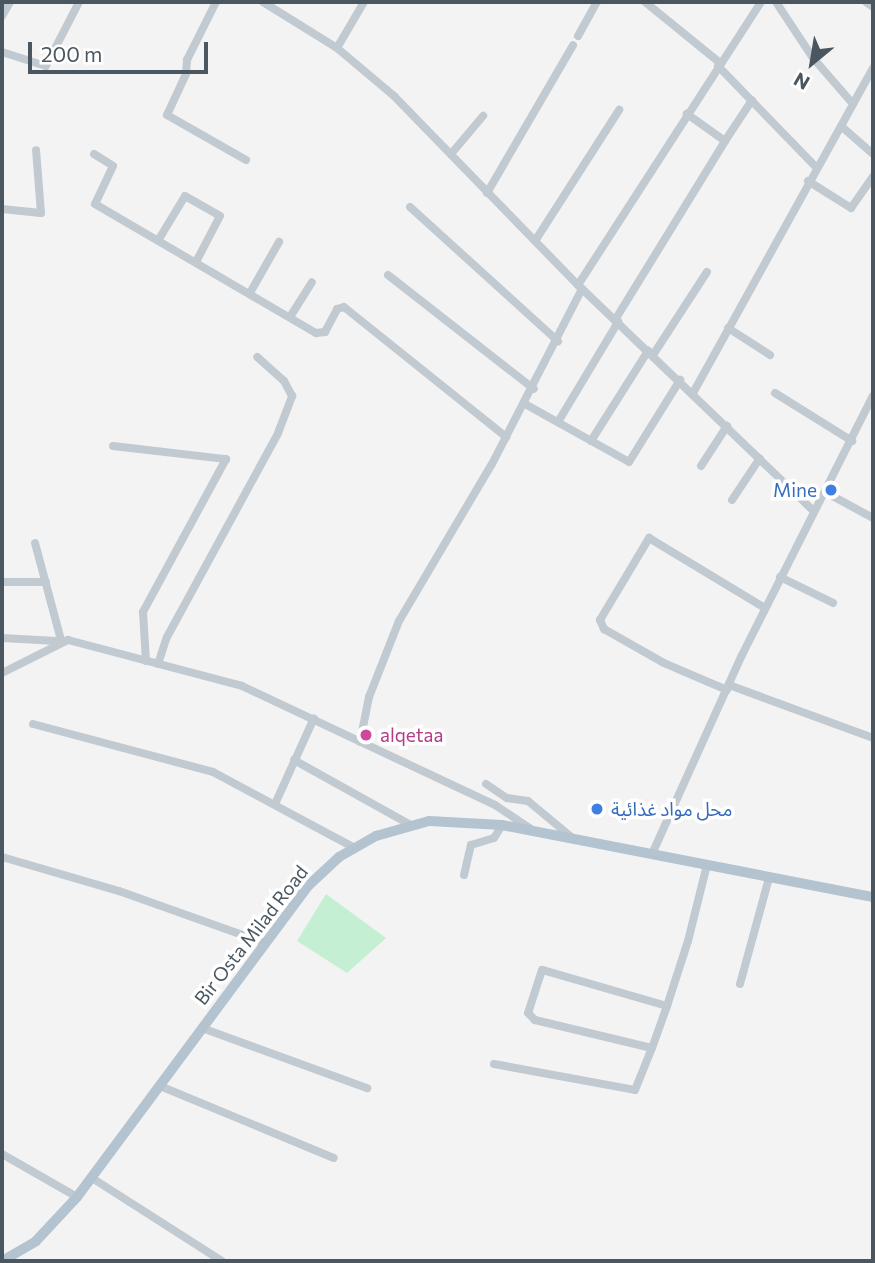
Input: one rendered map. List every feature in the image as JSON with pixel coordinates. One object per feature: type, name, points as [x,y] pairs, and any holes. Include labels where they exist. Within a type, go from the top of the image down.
[{"type":"main road","name":"Bir Osta Milad Road","points":[[2,1261],[36,1241],[77,1197],[309,885],[353,847],[409,824],[454,820],[502,825],[873,897]]},
{"type":"street","points":[[2,16],[10,2]]},
{"type":"street","points":[[2,52],[46,66],[79,2]]},
{"type":"street","points":[[216,2],[187,60],[186,74],[167,115],[246,160]]},
{"type":"street","points":[[263,2],[337,48],[394,96],[580,287],[814,511]]},
{"type":"street","points":[[337,48],[364,2]]},
{"type":"street","points":[[578,36],[597,2]]},
{"type":"street","points":[[645,2],[719,64],[816,167]]},
{"type":"street","points":[[360,741],[369,697],[399,621],[534,389],[558,341],[580,287],[687,114],[761,2]]},
{"type":"street","points":[[776,2],[813,58],[853,104]]},
{"type":"street","points":[[866,2],[873,7]]},
{"type":"street","points":[[487,192],[573,45]]},
{"type":"street","points":[[692,393],[873,68]]},
{"type":"street","points":[[558,422],[752,100]]},
{"type":"street","points":[[535,242],[619,110]]},
{"type":"street","points":[[687,114],[725,141]]},
{"type":"street","points":[[451,154],[483,116]]},
{"type":"street","points":[[841,126],[873,154]]},
{"type":"street","points":[[2,209],[41,213],[36,150]]},
{"type":"street","points":[[94,154],[113,166],[94,202],[320,335],[337,309],[344,307],[506,437]]},
{"type":"street","points":[[808,181],[851,208],[873,176]]},
{"type":"street","points":[[159,239],[185,196],[220,216],[196,262]]},
{"type":"street","points":[[410,207],[558,341]]},
{"type":"street","points":[[250,293],[279,242]]},
{"type":"street","points":[[591,441],[707,272]]},
{"type":"street","points":[[388,275],[534,389]]},
{"type":"street","points":[[290,317],[312,282]]},
{"type":"street","points":[[728,328],[770,355]]},
{"type":"street","points":[[158,664],[167,638],[278,433],[292,396],[284,380],[257,357]]},
{"type":"street","points":[[525,404],[630,461],[680,380]]},
{"type":"street","points":[[775,393],[852,440]]},
{"type":"street","points":[[652,854],[765,608],[873,396]]},
{"type":"street","points":[[701,466],[727,426]]},
{"type":"street","points":[[113,446],[226,459],[143,612],[146,661]]},
{"type":"street","points":[[732,500],[760,458]]},
{"type":"street","points":[[825,492],[873,518]]},
{"type":"street","points":[[765,608],[649,538],[600,620],[604,629],[664,663],[873,738]]},
{"type":"street","points":[[34,543],[59,640]]},
{"type":"street","points":[[780,577],[833,603]]},
{"type":"street","points":[[2,582],[46,582]]},
{"type":"street","points":[[2,638],[59,640],[242,686],[495,805],[535,832]]},
{"type":"street","points":[[2,673],[59,640]]},
{"type":"street","points":[[275,804],[314,718]]},
{"type":"street","points":[[33,724],[213,772],[353,847]]},
{"type":"street","points":[[294,760],[409,824]]},
{"type":"street","points":[[486,784],[507,798],[528,801],[575,840]]},
{"type":"street","points":[[464,875],[471,845],[494,838],[502,825]]},
{"type":"street","points":[[2,857],[119,891],[265,943]]},
{"type":"street","points":[[495,1064],[635,1090],[667,1006],[707,865]]},
{"type":"street","points":[[740,984],[769,878]]},
{"type":"street","points":[[652,1048],[531,1018],[528,1013],[539,974],[545,970],[667,1006]]},
{"type":"street","points":[[202,1028],[367,1088]]},
{"type":"street","points":[[160,1086],[334,1158]]},
{"type":"street","points":[[2,1154],[77,1197]]},
{"type":"street","points":[[93,1178],[222,1261]]},
{"type":"green space","points":[[326,894],[386,938],[347,973],[297,941]]},
{"type":"place","name":"Mine","points":[[831,490]]},
{"type":"place","name":"alqetaa","points":[[366,735]]},
{"type":"place","name":"محل مواد غذائية","points":[[597,809]]}]
